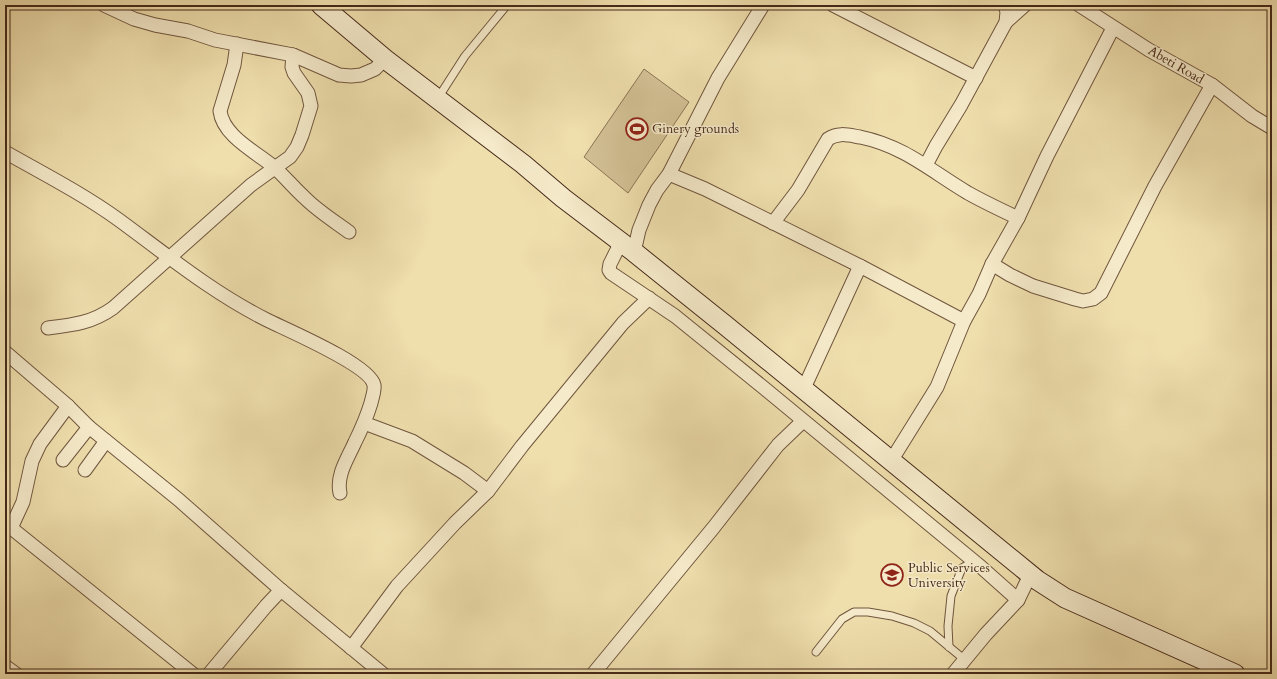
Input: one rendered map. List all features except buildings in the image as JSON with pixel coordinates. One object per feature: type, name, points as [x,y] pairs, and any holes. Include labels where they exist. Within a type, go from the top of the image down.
[{"type":"main road","points":[[321,5],[385,59],[523,164],[563,198],[804,388],[1030,574],[1065,598],[1236,674]]},
{"type":"street","points":[[104,5],[141,21],[155,25],[188,31],[215,40],[293,55],[339,75],[361,75],[375,69],[385,59]]},
{"type":"street","points":[[763,5],[718,78],[669,174],[657,190],[649,205],[638,230],[627,247],[610,264],[609,270],[649,298],[714,348],[974,561],[1018,600]]},
{"type":"street","points":[[833,5],[976,78]]},
{"type":"street","points":[[1005,5],[1007,12],[1006,22]]},
{"type":"street","points":[[926,165],[1006,22],[1025,5]]},
{"type":"street","name":"Abeti Road","points":[[1079,5],[1149,50],[1212,85],[1272,128]]},
{"type":"street","points":[[891,461],[937,387],[964,321],[979,294],[992,264],[1018,218],[1046,156],[1114,28]]},
{"type":"street","points":[[236,44],[231,76],[221,103],[220,117],[239,141],[275,168],[306,199],[350,232]]},
{"type":"street","points":[[48,328],[69,325],[101,316],[136,289],[251,185],[290,157],[297,147],[308,119],[311,106],[308,93],[294,73],[292,67],[293,55]]},
{"type":"street","points":[[992,264],[1033,286],[1084,301],[1093,300],[1101,293],[1155,186],[1212,85]]},
{"type":"street","points":[[773,223],[798,190],[828,140],[834,135],[845,134],[866,138],[889,146],[926,165],[968,193],[1018,218]]},
{"type":"street","points":[[5,152],[69,187],[119,220],[205,285],[243,308],[326,349],[367,374],[372,380],[374,386],[370,408],[344,462],[338,486],[340,493]]},
{"type":"street","points":[[669,174],[706,189],[860,266],[964,321]]},
{"type":"street","points":[[804,388],[860,266]]},
{"type":"street","points":[[351,648],[397,586],[455,523],[488,491],[522,446],[623,323],[649,298]]},
{"type":"street","points":[[5,352],[68,406],[89,427],[179,500],[281,590],[383,674]]},
{"type":"street","points":[[68,406],[40,444],[32,461],[23,502],[8,526],[194,674]]},
{"type":"street","points":[[593,674],[714,528],[778,445],[803,421]]},
{"type":"street","points":[[364,423],[412,441],[464,473],[488,491]]},
{"type":"street","points":[[64,460],[89,427]]},
{"type":"street","points":[[85,470],[106,441]]},
{"type":"street","points":[[953,674],[986,634],[1018,600],[1030,574]]},
{"type":"street","points":[[209,674],[281,590]]},
{"type":"street","points":[[5,666],[16,674]]},
{"type":"lane","points":[[436,99],[465,56],[507,5]]},
{"type":"lane","points":[[949,647],[948,626],[951,596],[962,568],[974,561]]},
{"type":"lane","points":[[816,652],[842,619],[854,612],[868,612],[914,623],[930,631],[965,660]]},
{"type":"shaded area","name":"Ginery grounds","points":[[644,69],[689,102],[628,193],[584,157]]},
{"type":"place","name":"Ginery grounds","points":[[637,129]]},
{"type":"place","name":"Public Services University","points":[[892,575]]}]
